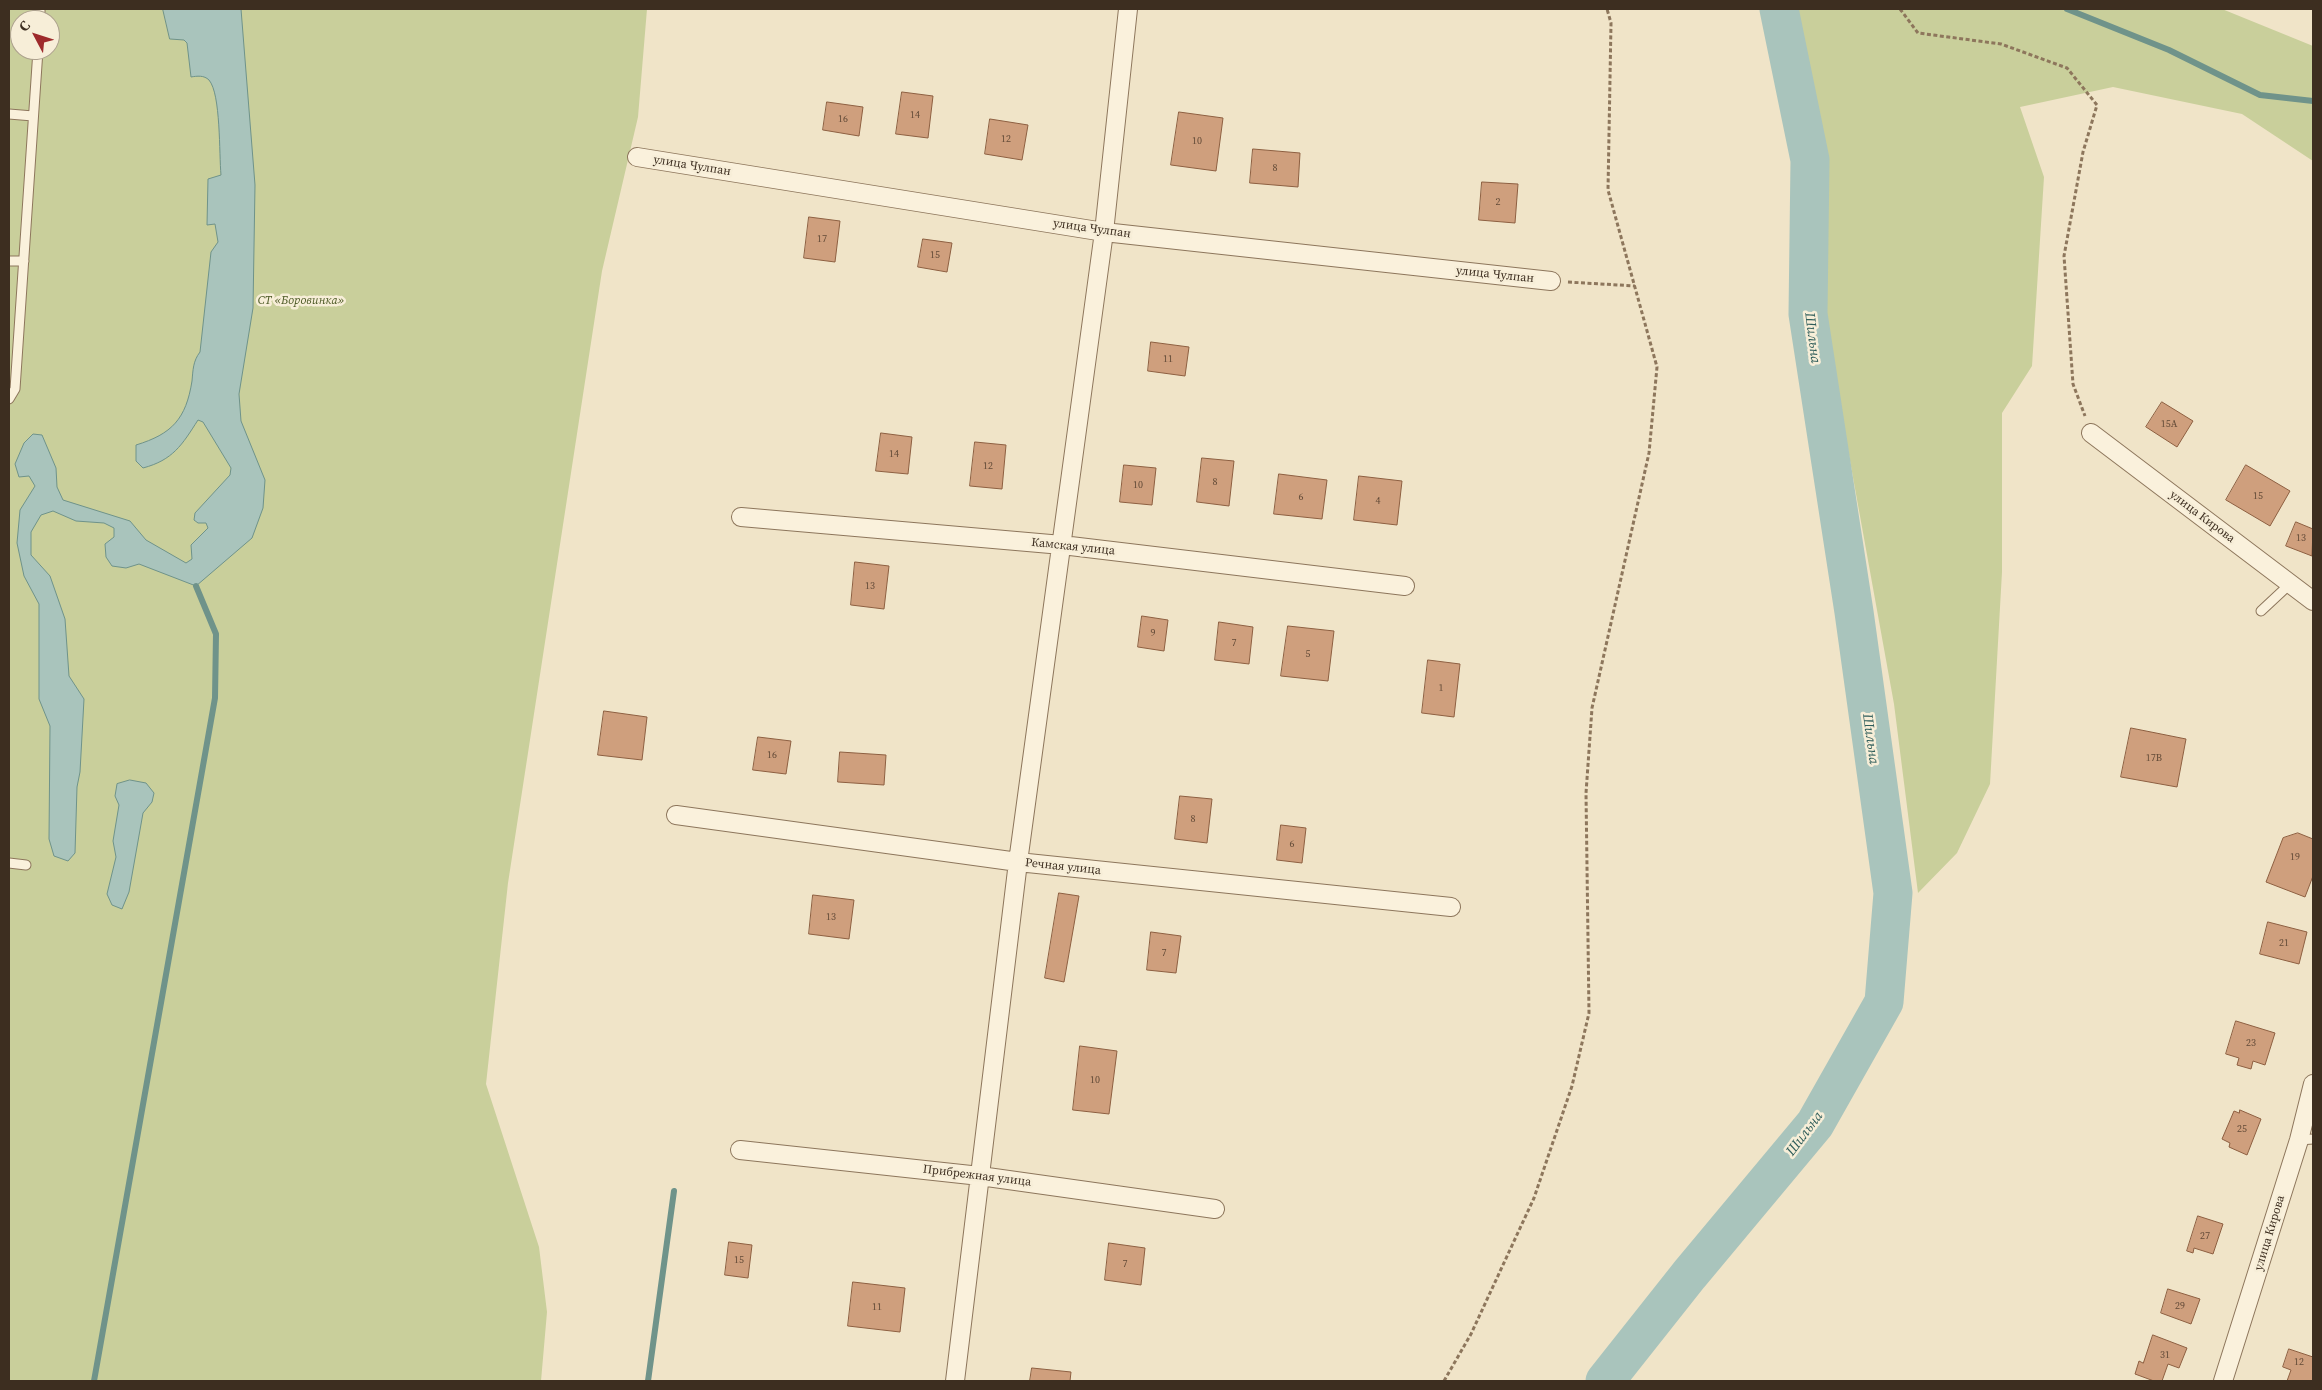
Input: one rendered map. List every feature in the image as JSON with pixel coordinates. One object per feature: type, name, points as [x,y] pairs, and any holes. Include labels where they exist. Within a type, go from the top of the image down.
[{"type":"street","points":[[955,1381],[1018,862],[1104,232],[1128,9]]},
{"type":"street","name":"улица Чулпан","points":[[636,157],[1104,232],[1551,281]]},
{"type":"street","name":"улица Кирова","points":[[2091,433],[2313,601]]},
{"type":"street","name":"Камская улица","points":[[741,517],[1062,545],[1405,586]]},
{"type":"street","name":"Речная улица","points":[[676,815],[1018,862],[1451,907]]},
{"type":"street","name":"улица Кирова","points":[[2223,1381],[2306,1140],[2313,1084]]},
{"type":"street","name":"Прибрежная улица","points":[[740,1150],[980,1176],[1215,1209]]},
{"type":"lane","points":[[9,400],[15,389],[37,60]]},
{"type":"lane","points":[[9,114],[33,116]]},
{"type":"lane","points":[[9,260],[24,261]]},
{"type":"lane","points":[[2260,612],[2291,583]]},
{"type":"lane","points":[[9,863],[26,865]]},
{"type":"path","points":[[1444,1381],[1470,1334],[1534,1198],[1572,1086],[1589,1014],[1586,793],[1592,708],[1649,453],[1657,367],[1608,190],[1611,23],[1608,9]]},
{"type":"path","points":[[1900,9],[1918,33],[2001,44],[2067,68],[2097,105],[2083,152],[2064,256],[2073,384],[2091,433]]},
{"type":"path","points":[[1551,281],[1635,286]]},
{"type":"green space","name":"СТ «Боровинка»","points":[[9,9],[647,9],[638,117],[602,271],[508,883],[486,1084],[539,1247],[547,1312],[541,1381],[9,1381]]},
{"type":"green space","points":[[1779,9],[2222,9],[2313,46],[2313,161],[2242,114],[2113,87],[2020,107],[2044,177],[2032,366],[2002,413],[2002,572],[1990,784],[1957,853],[1918,893],[1894,704],[1822,306],[1821,160]]},
{"type":"water","points":[[163,9],[241,9],[255,185],[253,308],[239,394],[241,421],[265,480],[263,508],[252,538],[196,586],[139,564],[126,568],[112,566],[106,557],[105,544],[114,537],[114,528],[104,523],[76,521],[53,511],[41,515],[31,532],[31,555],[50,576],[65,619],[69,676],[84,699],[80,772],[77,787],[75,853],[68,861],[54,856],[49,839],[50,726],[39,699],[39,604],[24,576],[17,543],[20,510],[35,486],[29,476],[19,477],[15,464],[24,443],[33,434],[42,435],[56,468],[57,487],[63,500],[130,521],[146,540],[186,563],[192,559],[191,545],[208,528],[206,523],[198,523],[194,520],[195,513],[230,475],[231,468],[203,422],[198,420],[176,450],[162,461],[143,468],[136,461],[136,445],[159,436],[168,430],[181,415],[186,405],[193,369],[200,352],[211,252],[218,242],[215,224],[207,225],[208,179],[221,175],[216,98],[213,87],[207,78],[191,77],[187,43],[184,40],[170,39]]},
{"type":"water","points":[[130,780],[146,783],[154,793],[152,802],[143,813],[129,892],[122,909],[112,905],[107,894],[116,857],[113,841],[119,805],[115,796],[117,784]]},
{"type":"building","points":[[902,92],[933,96],[928,138],[896,134]]},
{"type":"building","points":[[827,102],[863,107],[859,136],[823,130]]},
{"type":"building","points":[[1179,112],[1223,118],[1216,171],[1171,165]]},
{"type":"building","points":[[990,119],[1028,125],[1022,160],[985,154]]},
{"type":"building","points":[[1253,149],[1300,153],[1298,187],[1250,183]]},
{"type":"building","points":[[1482,182],[1518,184],[1515,223],[1479,220]]},
{"type":"building","points":[[809,217],[840,221],[835,262],[804,258]]},
{"type":"building","points":[[923,239],[952,243],[947,272],[918,267]]},
{"type":"building","points":[[1151,342],[1189,347],[1185,376],[1148,371]]},
{"type":"building","points":[[2162,402],[2193,421],[2177,447],[2146,427]]},
{"type":"building","points":[[881,433],[912,437],[908,474],[876,471]]},
{"type":"building","points":[[975,442],[1006,445],[1002,489],[970,486]]},
{"type":"building","points":[[1202,458],[1234,461],[1229,506],[1197,502]]},
{"type":"building","points":[[1124,465],[1156,468],[1152,505],[1120,502]]},
{"type":"building","points":[[2246,465],[2290,491],[2270,526],[2226,500]]},
{"type":"building","points":[[1279,474],[1327,480],[1322,519],[1274,514]]},
{"type":"building","points":[[1359,476],[1402,481],[1397,525],[1354,520]]},
{"type":"building","points":[[2296,522],[2313,529],[2312,556],[2286,546]]},
{"type":"building","points":[[855,562],[889,566],[884,609],[851,605]]},
{"type":"building","points":[[1142,616],[1168,620],[1164,651],[1138,647]]},
{"type":"building","points":[[1219,622],[1253,627],[1249,664],[1215,660]]},
{"type":"building","points":[[1288,626],[1334,631],[1328,681],[1281,676]]},
{"type":"building","points":[[1428,660],[1460,664],[1454,717],[1422,713]]},
{"type":"building","points":[[604,711],[647,717],[642,760],[598,755]]},
{"type":"building","points":[[2131,728],[2186,739],[2177,787],[2121,777]]},
{"type":"building","points":[[758,737],[791,741],[786,774],[753,770]]},
{"type":"building","points":[[840,752],[886,755],[884,785],[838,782]]},
{"type":"building","points":[[1180,796],[1212,799],[1207,843],[1175,839]]},
{"type":"building","points":[[1281,825],[1306,828],[1302,863],[1277,860]]},
{"type":"building","points":[[2298,833],[2313,839],[2313,876],[2305,897],[2266,882],[2283,838]]},
{"type":"building","points":[[1059,893],[1079,896],[1064,982],[1045,978]]},
{"type":"building","points":[[813,895],[854,900],[849,939],[809,934]]},
{"type":"building","points":[[2268,922],[2307,932],[2299,964],[2260,954]]},
{"type":"building","points":[[1151,932],[1181,936],[1176,973],[1147,970]]},
{"type":"building","points":[[2236,1021],[2275,1033],[2265,1065],[2253,1061],[2251,1069],[2237,1065],[2239,1058],[2226,1054]]},
{"type":"building","points":[[1080,1046],[1117,1051],[1109,1114],[1073,1110]]},
{"type":"building","points":[[2240,1110],[2261,1119],[2247,1155],[2229,1147],[2230,1143],[2222,1139],[2234,1111],[2239,1113]]},
{"type":"building","points":[[2198,1216],[2223,1224],[2213,1254],[2194,1248],[2193,1253],[2187,1251]]},
{"type":"building","points":[[729,1242],[752,1245],[748,1278],[725,1275]]},
{"type":"building","points":[[1109,1243],[1145,1248],[1141,1285],[1105,1280]]},
{"type":"building","points":[[853,1282],[905,1288],[900,1332],[848,1326]]},
{"type":"building","points":[[2168,1289],[2200,1299],[2191,1324],[2161,1313]]},
{"type":"building","points":[[2153,1335],[2187,1348],[2179,1368],[2168,1364],[2162,1381],[2154,1381],[2135,1374],[2139,1361],[2143,1363]]},
{"type":"building","points":[[2289,1349],[2313,1357],[2313,1381],[2287,1381],[2291,1370],[2283,1367]]},
{"type":"building","points":[[1032,1368],[1071,1372],[1070,1381],[1030,1381]]},
{"type":"waterway","name":"Шильна","points":[[1605,1381],[1689,1275],[1815,1124],[1884,1002],[1893,893],[1854,612],[1808,314],[1810,160],[1779,9]]},
{"type":"waterway","points":[[2067,9],[2169,50],[2260,95],[2313,101]]},
{"type":"waterway","points":[[94,1381],[215,698],[216,634],[196,586]]},
{"type":"waterway","points":[[648,1381],[674,1191]]}]
